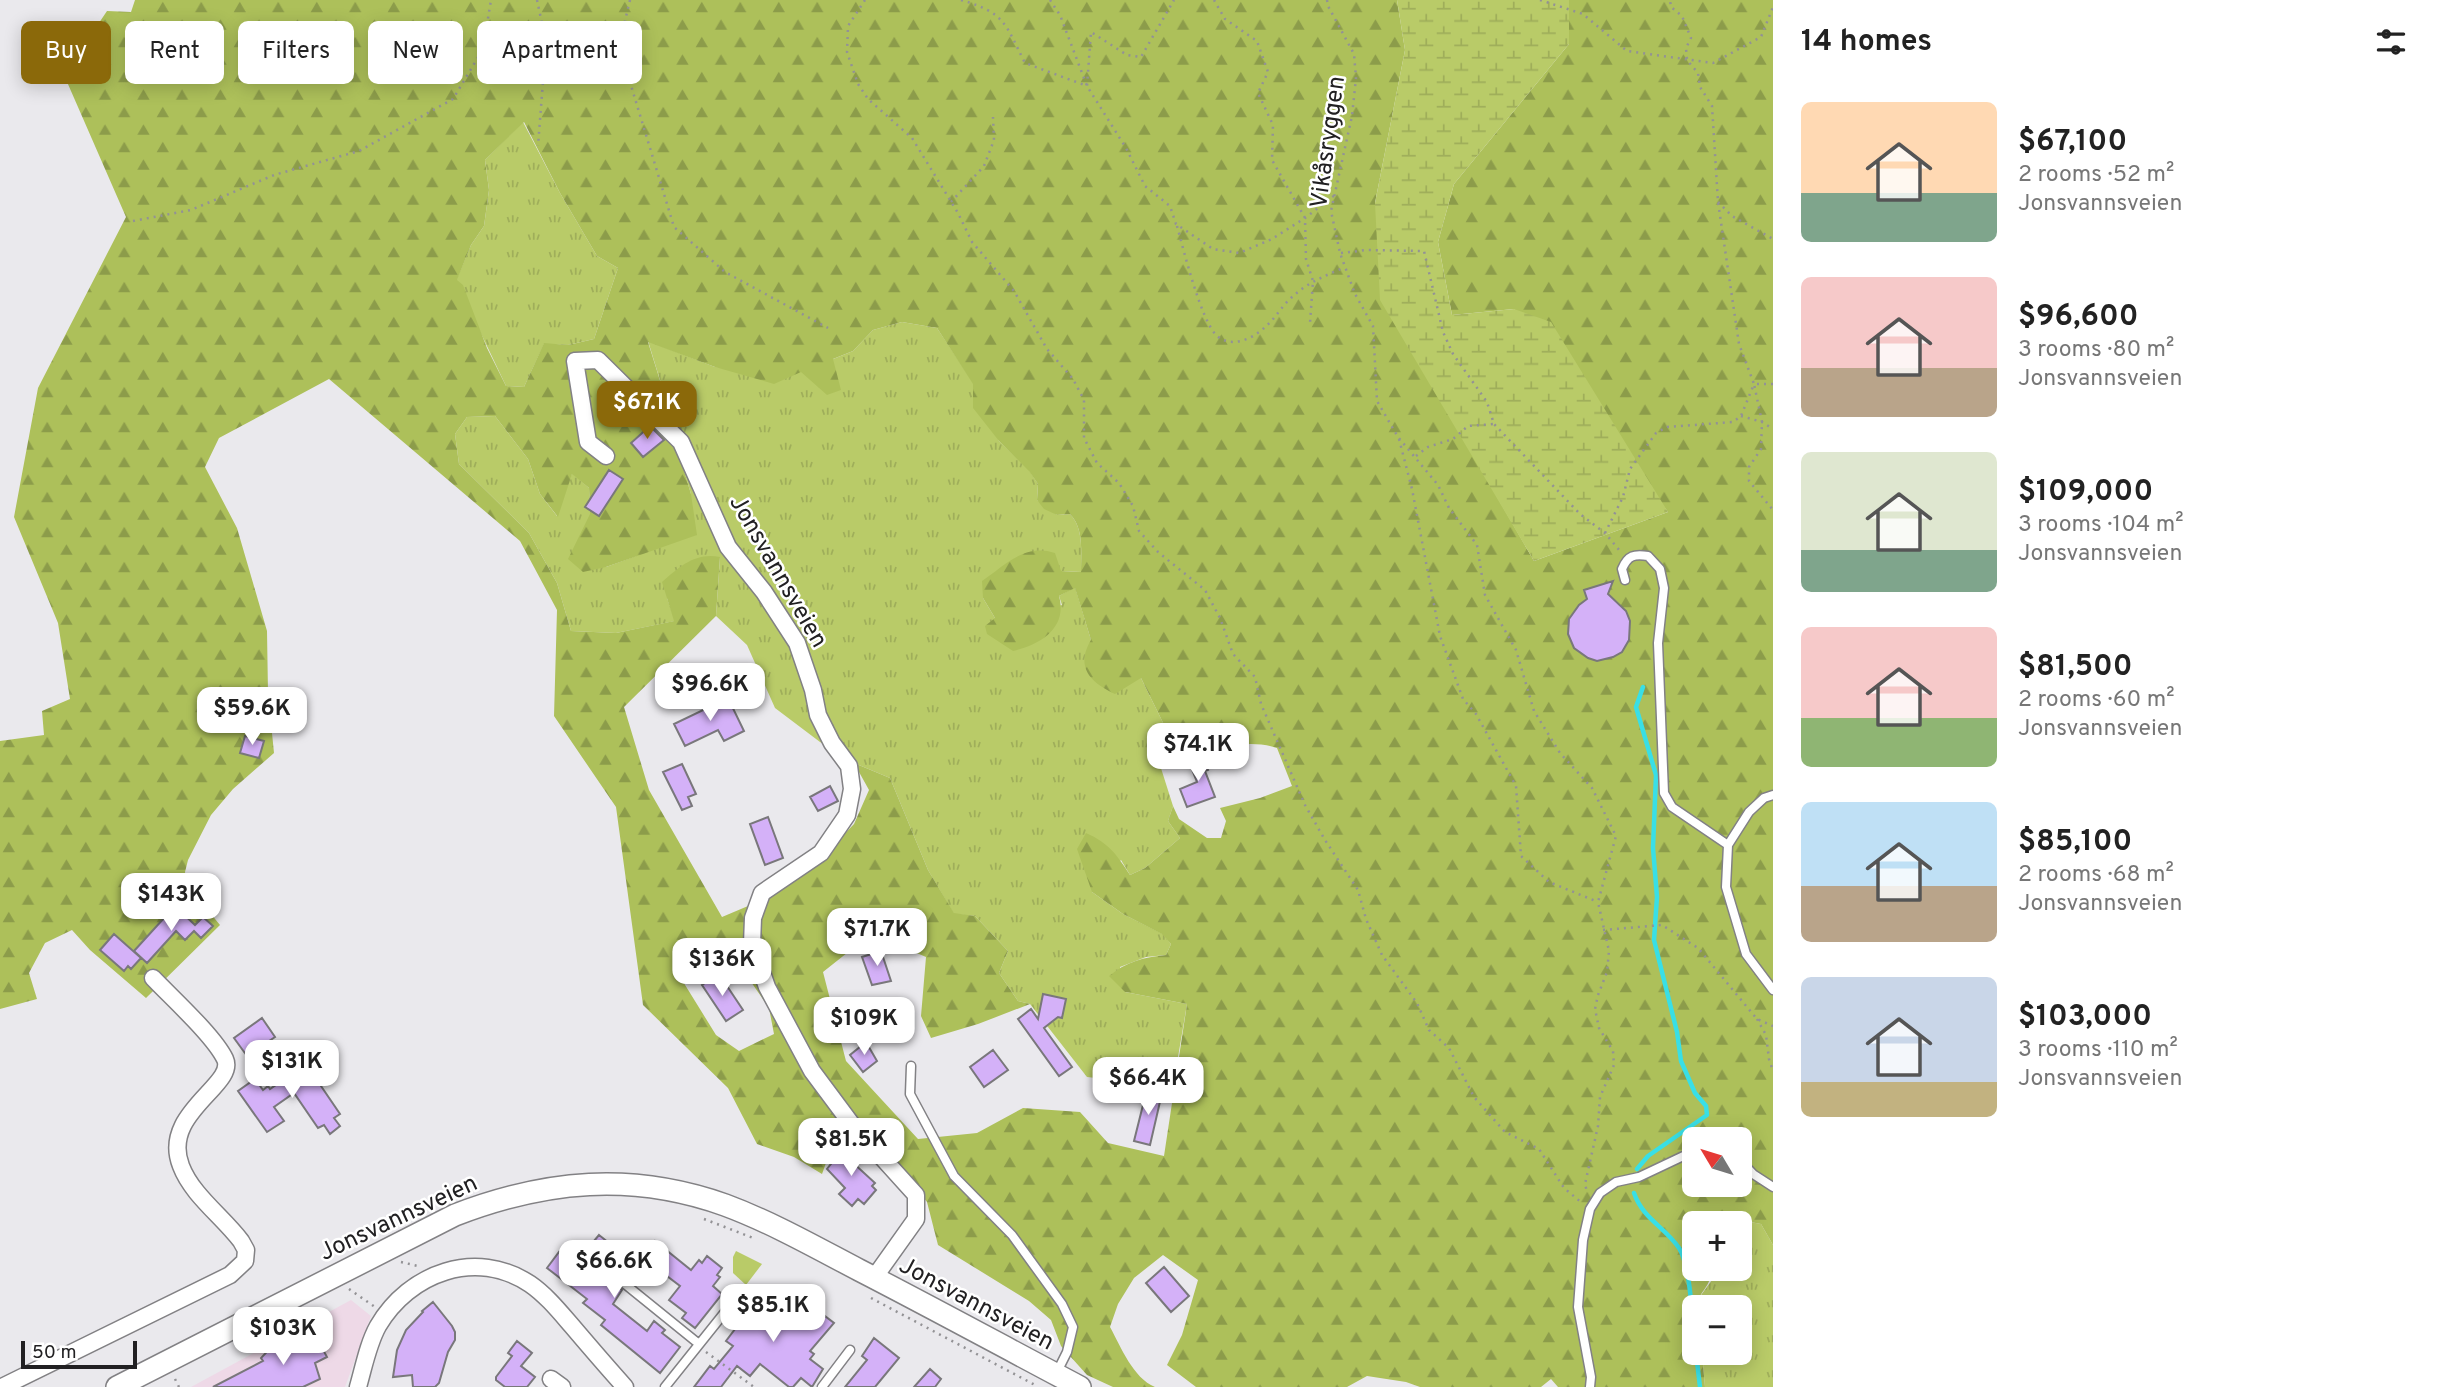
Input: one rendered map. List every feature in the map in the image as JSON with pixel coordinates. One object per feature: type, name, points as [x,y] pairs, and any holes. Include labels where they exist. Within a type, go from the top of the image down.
[{"type":"main road","name":"Jonsvannsveien","points":[[117,1387],[455,1216],[506,1197],[558,1186],[630,1185],[671,1190],[698,1197],[767,1223],[867,1285],[1080,1387]]},
{"type":"street","name":"Jonsvannsveien","points":[[606,456],[588,442],[575,360],[598,360],[681,442],[728,547],[764,592],[797,643],[813,690],[818,715],[832,743],[849,766],[852,789],[847,815],[821,853],[761,893],[753,918],[752,944],[767,987],[812,1071],[850,1122],[916,1195],[916,1219],[867,1285]]},
{"type":"street","points":[[2,1387],[230,1275],[244,1261],[246,1250],[241,1241],[186,1175],[177,1149],[184,1122],[222,1079],[225,1059],[153,978]]},
{"type":"street","points":[[358,1387],[370,1343],[385,1315],[413,1287],[436,1273],[477,1266],[516,1276],[542,1294],[625,1387]]},
{"type":"lane","points":[[1625,580],[1622,569],[1626,559],[1634,554],[1648,556],[1660,569],[1664,588],[1658,643],[1664,793],[1672,807],[1728,845]]},
{"type":"lane","points":[[1773,795],[1764,798],[1749,812],[1728,845],[1726,887],[1746,954],[1773,990]]},
{"type":"lane","name":"Jonsvannsveien","points":[[911,1066],[910,1094],[954,1175],[1012,1235],[1068,1315],[1073,1326],[1067,1352],[1056,1374]]},
{"type":"lane","points":[[1590,1387],[1591,1377],[1578,1307],[1583,1240],[1590,1209],[1600,1193],[1616,1182],[1639,1177],[1682,1157]]},
{"type":"lane","points":[[1752,1173],[1773,1187]]},
{"type":"lane","points":[[615,1276],[699,1344]]},
{"type":"lane","points":[[665,1387],[741,1292]]},
{"type":"lane","points":[[822,1387],[850,1350]]},
{"type":"path","points":[[133,221],[191,210],[274,176],[359,151],[453,99],[483,49],[491,0]]},
{"type":"path","points":[[537,0],[546,42],[538,146]]},
{"type":"path","points":[[630,0],[619,46],[674,227],[725,272],[828,328]]},
{"type":"path","points":[[864,0],[848,26],[848,52],[858,84],[868,99],[912,138],[972,242],[1014,291],[1047,349],[1073,379],[1084,400],[1084,438],[1097,463],[1119,484],[1133,506],[1139,531],[1158,552],[1205,590],[1220,618],[1233,654],[1255,677],[1261,704],[1305,805],[1358,890],[1366,919],[1382,955],[1417,1003],[1429,1030],[1449,1048],[1474,1097],[1505,1132],[1539,1149],[1564,1188],[1590,1209]]},
{"type":"path","points":[[961,0],[979,5],[1004,20],[1025,63],[1087,86]]},
{"type":"path","points":[[1050,0],[1060,15],[1087,86],[1126,148],[1145,186],[1170,206],[1208,323],[1218,336],[1227,341],[1238,342],[1252,338],[1266,327],[1288,300],[1313,281],[1345,267]]},
{"type":"path","points":[[1087,86],[1091,32],[1127,55],[1142,57],[1174,0]]},
{"type":"path","points":[[1213,0],[1225,19],[1257,41],[1268,72],[1258,93],[1273,125],[1272,160],[1305,218],[1306,259],[1313,281],[1310,323]]},
{"type":"path","name":"Vikåsryggen","points":[[1327,0],[1354,54],[1356,78],[1352,116],[1331,211],[1340,253],[1355,295],[1373,326],[1377,401],[1398,437]]},
{"type":"path","points":[[1540,0],[1583,14],[1627,51],[1713,63],[1761,37],[1773,7]]},
{"type":"path","points":[[1670,0],[1671,7],[1682,16],[1690,38],[1686,48],[1687,60],[1698,73],[1700,87],[1712,106],[1718,202],[1739,344],[1754,384],[1762,422],[1761,449],[1749,467],[1749,481],[1773,510]]},
{"type":"path","points":[[951,202],[984,166],[994,140],[993,117]]},
{"type":"path","points":[[1176,224],[1213,249],[1239,253],[1272,239],[1335,195]]},
{"type":"path","points":[[1718,202],[1732,216],[1773,239]]},
{"type":"path","points":[[1340,253],[1367,250],[1424,251],[1443,332],[1453,354],[1487,402],[1494,424],[1580,514],[1605,533],[1626,559]]},
{"type":"path","points":[[1754,384],[1773,384]]},
{"type":"path","points":[[1605,533],[1623,497],[1630,469],[1656,433],[1667,427],[1733,422],[1741,416],[1754,384]]},
{"type":"path","points":[[1741,416],[1762,422],[1773,429]]},
{"type":"path","points":[[1415,457],[1429,447],[1453,439],[1468,426],[1494,424]]},
{"type":"path","points":[[1398,437],[1438,485],[1449,508],[1477,545],[1485,595],[1516,650],[1534,711],[1559,753],[1592,788],[1616,836],[1598,902],[1609,951],[1607,972],[1595,1009],[1599,1028],[1613,1051],[1614,1065],[1600,1097],[1598,1126],[1585,1184],[1590,1209]]},
{"type":"path","points":[[1398,437],[1412,489],[1440,636],[1463,699],[1476,714],[1516,786],[1521,856],[1549,882],[1598,902]]},
{"type":"path","points":[[1603,930],[1662,925],[1698,948],[1757,1018],[1766,1035],[1773,1071]]},
{"type":"path","points":[[1757,1018],[1773,1026]]},
{"type":"path","points":[[704,1219],[757,1240]]},
{"type":"path","points":[[413,1256],[401,1262],[427,1268]]},
{"type":"path","points":[[359,1284],[349,1289],[385,1315]]},
{"type":"path","points":[[867,1285],[1038,1387]]},
{"type":"path","points":[[699,1344],[707,1353],[754,1387]]},
{"type":"path","points":[[167,1383],[175,1379],[179,1387]]},
{"type":"shaded area","points":[[351,1300],[371,1316],[345,1387],[191,1387]]},
{"type":"green space","points":[[135,0],[1397,0],[1405,50],[1375,203],[1481,469],[1534,561],[1668,512],[1514,309],[1452,315],[1438,242],[1454,184],[1569,44],[1569,0],[1773,0],[1773,1245],[1761,1224],[1752,1222],[1752,1211],[1682,1211],[1682,1281],[1709,1281],[1700,1295],[1682,1295],[1682,1365],[1703,1365],[1705,1387],[1558,1387],[1551,1379],[1541,1387],[1420,1387],[1367,1376],[1347,1387],[1196,1387],[1167,1365],[1182,1335],[1198,1280],[1163,1255],[1134,1278],[1118,1304],[1110,1327],[1140,1377],[1155,1387],[1113,1387],[1087,1375],[1061,1346],[1051,1320],[1029,1301],[938,1245],[927,1202],[879,1144],[843,1139],[834,1141],[822,1174],[794,1157],[757,1144],[728,1088],[643,1005],[616,807],[554,716],[557,610],[520,541],[329,379],[219,438],[205,467],[237,528],[267,631],[268,693],[274,753],[233,789],[211,815],[188,860],[185,872],[187,885],[220,925],[146,998],[90,950],[72,930],[45,943],[29,973],[37,999],[0,1009],[0,741],[44,735],[42,711],[70,699],[58,623],[14,517],[38,388],[126,217],[68,84],[111,84],[111,21],[100,21],[107,11],[131,12]],"holes":[[[524,122],[560,193],[597,256],[618,268],[594,339],[568,345],[544,343],[524,387],[506,386],[487,348],[463,285],[457,280],[471,245],[484,226],[489,190],[485,160]],[[902,322],[937,328],[973,384],[973,408],[999,441],[1029,471],[1038,484],[1037,500],[1044,509],[1057,515],[1070,514],[1078,526],[1081,572],[1061,571],[1055,553],[1034,551],[1007,562],[982,581],[983,598],[995,618],[985,626],[987,634],[1013,651],[1033,644],[1056,626],[1061,607],[1059,596],[1075,588],[1091,640],[1084,658],[1092,679],[1115,694],[1141,678],[1172,741],[1196,748],[1248,744],[1277,748],[1292,786],[1260,798],[1220,808],[1226,821],[1221,838],[1207,838],[1179,819],[1173,806],[1168,821],[1180,838],[1145,868],[1130,875],[1112,850],[1086,833],[1077,849],[1092,892],[1123,914],[1162,934],[1171,944],[1166,955],[1136,961],[1109,976],[1125,992],[1187,1004],[1164,1156],[1108,1143],[1080,1112],[1023,1108],[977,1133],[918,1139],[846,1061],[823,972],[857,945],[884,939],[926,957],[921,1016],[931,1038],[1030,1004],[1018,1001],[999,973],[1008,951],[975,916],[954,913],[928,870],[890,778],[854,763],[869,790],[854,824],[807,873],[767,898],[722,917],[649,790],[624,707],[716,616],[720,557],[696,558],[662,582],[674,621],[616,633],[571,631],[557,583],[529,533],[459,464],[455,434],[467,417],[495,416],[528,459],[540,494],[558,517],[572,474],[589,488],[590,514],[568,559],[583,572],[606,567],[697,535],[691,494],[648,342],[715,367],[774,384],[801,372],[827,395],[841,390],[833,359],[853,351],[873,330]],[[727,947],[769,1008],[774,1034],[739,1051],[716,1035],[682,980]]]},
{"type":"green space","points":[[1397,0],[1569,0],[1569,44],[1454,184],[1438,242],[1452,315],[1514,309],[1551,322],[1668,512],[1534,561],[1380,300],[1375,203],[1405,50]]},
{"type":"green space","points":[[523,122],[597,256],[618,268],[594,339],[568,345],[544,344],[524,387],[506,386],[456,281],[471,245],[484,226],[489,190],[485,160]]},
{"type":"green space","points":[[902,322],[937,328],[974,384],[999,441],[1029,470],[1038,484],[1037,500],[1057,515],[1070,514],[1078,526],[1081,572],[1061,571],[983,598],[995,618],[1062,605],[1059,596],[1075,587],[1091,640],[1141,678],[1172,741],[1160,765],[1173,806],[1168,821],[1180,838],[1145,868],[1130,875],[1121,860],[1092,892],[1123,914],[1163,934],[1171,944],[1166,955],[1146,957],[1120,967],[1125,992],[1187,1004],[1173,1087],[1087,1077],[1030,1004],[1018,1001],[999,973],[1008,951],[975,916],[954,914],[928,870],[890,778],[854,763],[820,742],[775,708],[747,645],[716,616],[720,557],[667,598],[675,621],[616,633],[571,631],[557,583],[529,533],[459,464],[455,434],[467,417],[495,416],[528,459],[540,494],[557,516],[572,473],[589,488],[590,513],[606,567],[636,556],[691,494],[648,341],[715,367],[801,372],[853,351],[873,330]]},
{"type":"green space","points":[[1752,1222],[1761,1224],[1773,1245],[1773,1387],[1705,1387],[1703,1365],[1752,1365],[1752,1295],[1701,1295],[1711,1281],[1752,1281]]},
{"type":"green space","points":[[736,1251],[762,1264],[746,1285],[733,1273],[733,1257]]},
{"type":"building","points":[[650,426],[664,440],[643,457],[631,443]]},
{"type":"building","points":[[609,470],[623,479],[599,516],[585,507]]},
{"type":"building","points":[[1613,581],[1608,594],[1626,611],[1630,621],[1629,640],[1622,652],[1597,661],[1574,648],[1568,634],[1569,619],[1587,599],[1584,590]]},
{"type":"building","points":[[728,698],[744,731],[724,741],[718,730],[685,746],[674,724]]},
{"type":"building","points":[[245,736],[264,741],[259,758],[240,753]]},
{"type":"building","points":[[1198,754],[1203,758],[1208,770],[1205,771],[1215,797],[1187,807],[1180,789],[1197,782],[1187,757]]},
{"type":"building","points":[[682,764],[696,794],[688,797],[692,806],[682,810],[663,772]]},
{"type":"building","points":[[830,786],[838,801],[818,811],[810,797]]},
{"type":"building","points":[[768,817],[783,858],[765,865],[750,824]]},
{"type":"building","points":[[175,906],[195,925],[203,917],[213,926],[201,938],[194,931],[185,940],[176,931],[147,963],[134,951]]},
{"type":"building","points":[[114,934],[141,958],[131,969],[128,966],[124,971],[100,950]]},
{"type":"building","points":[[881,951],[891,981],[872,985],[862,957]]},
{"type":"building","points":[[719,974],[743,1010],[726,1021],[702,985]]},
{"type":"building","points":[[1043,994],[1066,999],[1062,1018],[1058,1017],[1044,1028],[1072,1067],[1059,1076],[1018,1019],[1031,1009],[1038,1019]]},
{"type":"building","points":[[262,1018],[275,1037],[247,1056],[234,1038]]},
{"type":"building","points":[[866,1042],[877,1061],[863,1072],[850,1055]]},
{"type":"building","points":[[993,1050],[1008,1070],[984,1087],[970,1067]]},
{"type":"building","points":[[306,1064],[340,1114],[334,1118],[340,1126],[330,1134],[324,1125],[318,1128],[294,1093],[274,1107],[284,1121],[267,1132],[238,1091],[255,1079],[263,1090],[268,1086],[270,1089]]},
{"type":"building","points":[[1147,1089],[1162,1093],[1150,1145],[1134,1141]]},
{"type":"building","points":[[847,1144],[858,1154],[851,1161],[875,1183],[872,1186],[876,1190],[864,1204],[858,1199],[852,1206],[839,1194],[845,1188],[827,1169]]},
{"type":"building","points":[[599,1235],[640,1268],[630,1280],[617,1270],[610,1272],[609,1279],[622,1290],[613,1304],[647,1331],[654,1321],[665,1330],[662,1333],[680,1347],[660,1373],[601,1325],[605,1320],[583,1303],[587,1299],[547,1268],[559,1252],[575,1264]]},
{"type":"building","points":[[655,1241],[691,1270],[699,1260],[702,1263],[707,1256],[722,1268],[717,1275],[720,1277],[713,1286],[722,1294],[695,1328],[682,1318],[686,1313],[669,1300],[680,1286],[659,1270],[656,1274],[639,1261]]},
{"type":"building","points":[[1164,1267],[1189,1296],[1171,1312],[1146,1283]]},
{"type":"building","points":[[772,1290],[806,1317],[813,1307],[834,1323],[810,1351],[814,1354],[810,1359],[823,1369],[812,1387],[801,1378],[793,1387],[789,1387],[760,1364],[750,1376],[737,1366],[721,1387],[694,1387],[710,1366],[714,1369],[733,1346],[726,1341],[745,1316],[746,1318],[753,1313]]},
{"type":"building","points":[[433,1302],[452,1326],[455,1340],[448,1352],[439,1383],[435,1387],[413,1387],[412,1375],[393,1377],[397,1350],[406,1330]]},
{"type":"building","points":[[315,1335],[327,1357],[315,1363],[320,1379],[303,1387],[213,1387],[263,1361],[261,1358],[277,1341],[280,1347],[288,1342],[300,1343]]},
{"type":"building","points":[[874,1338],[899,1358],[875,1387],[845,1387],[867,1360],[862,1356]]},
{"type":"building","points":[[517,1341],[532,1353],[521,1366],[535,1377],[527,1387],[505,1387],[496,1377],[512,1356],[508,1353]]},
{"type":"building","points":[[930,1369],[941,1379],[935,1387],[914,1387]]},
{"type":"waterway","points":[[1637,1169],[1648,1156],[1707,1115],[1706,1106],[1695,1093],[1681,1061],[1677,1032],[1654,940],[1657,897],[1653,848],[1656,775],[1636,707],[1643,687]]},
{"type":"waterway","points":[[1634,1193],[1643,1210],[1679,1248],[1686,1266],[1690,1295]]},
{"type":"waterway","points":[[1697,1365],[1700,1387]]}]
